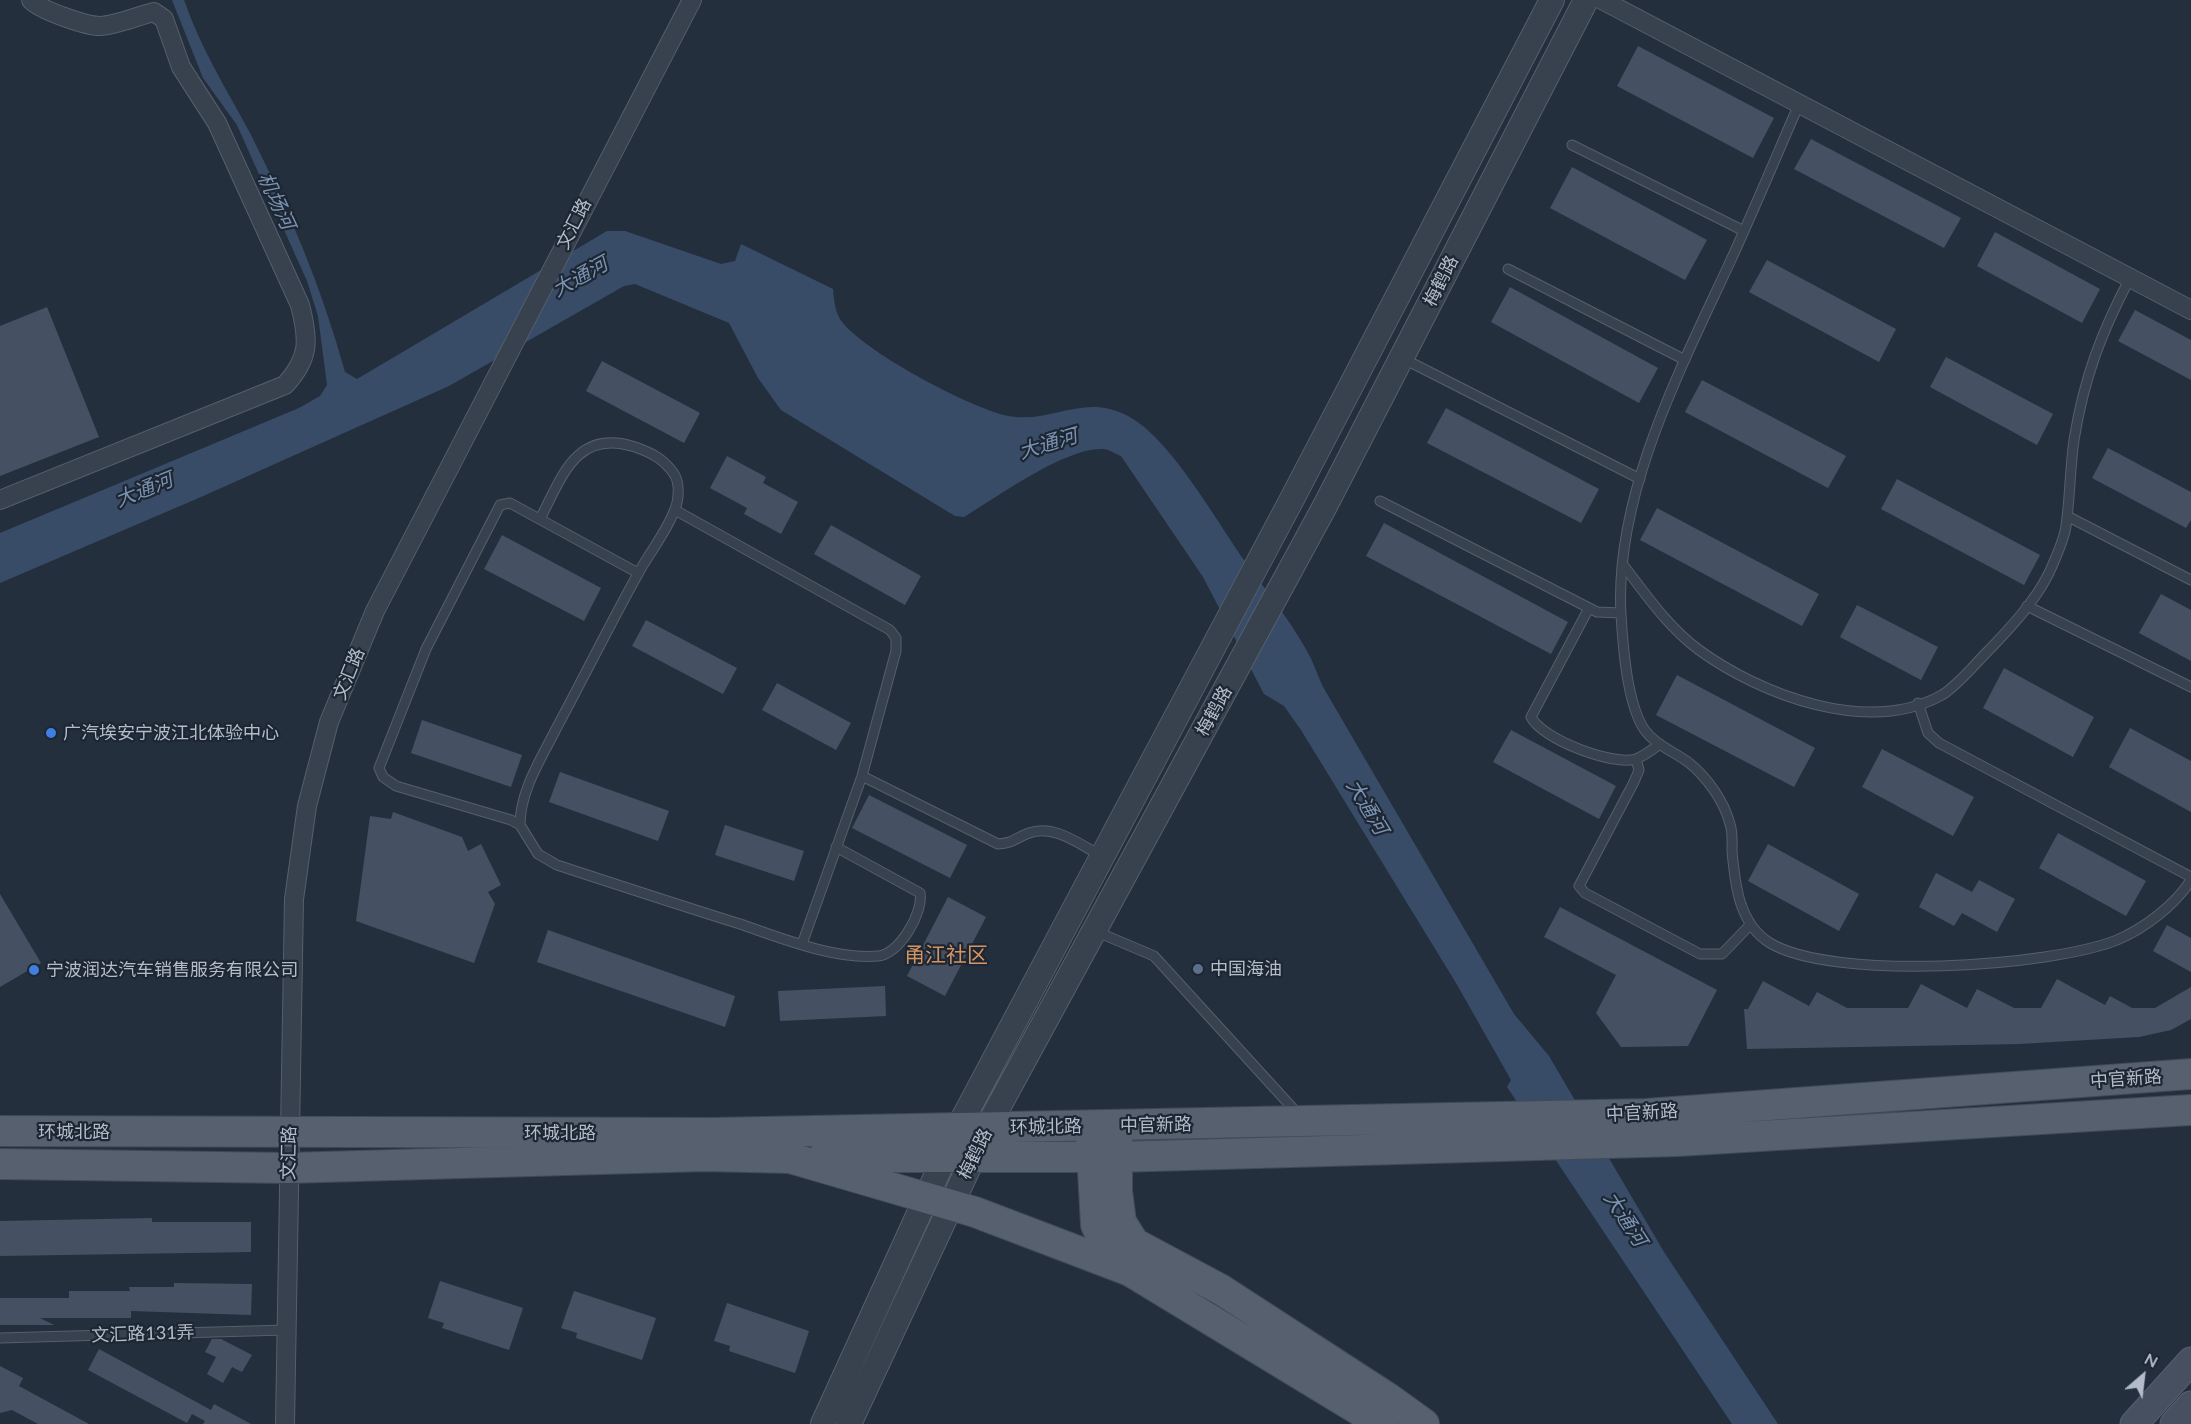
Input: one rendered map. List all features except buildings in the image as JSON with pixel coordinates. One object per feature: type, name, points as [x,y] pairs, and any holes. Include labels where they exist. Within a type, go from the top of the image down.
[{"type":"main road","name":"中官新路","points":[[1104,1126],[1646,1114],[2191,1074]]},
{"type":"main road","name":"中官新路","points":[[1105,1156],[1678,1141],[2191,1110]]},
{"type":"main road","name":"环城北路","points":[[0,1131],[714,1133],[1104,1126],[1105,1156],[1096,1225],[1107,1245],[1130,1271]]},
{"type":"main road","name":"环城北路","points":[[0,1164],[288,1168],[705,1156],[790,1158],[1105,1156]]},
{"type":"main road","name":"环城北路","points":[[1105,1156],[1117,1191],[1121,1222],[1134,1243],[1220,1289],[1388,1398],[1424,1424]]},
{"type":"main road","name":"环城北路","points":[[790,1158],[939,1202],[1130,1271],[1382,1424]]},
{"type":"main road","points":[[2134,1424],[2191,1361]]},
{"type":"main road","points":[[2174,1424],[2191,1406]]},
{"type":"street","points":[[0,500],[285,385],[301,368],[307,347],[300,305],[217,123],[181,67],[164,19],[154,12],[99,26],[71,19],[35,5],[31,0]]},
{"type":"street","name":"文汇路","points":[[285,1424],[294,899],[307,806],[329,722],[375,610],[692,0]]},
{"type":"street","name":"梅鹤路","points":[[849,1424],[959,1156],[1102,856],[1552,0]]},
{"type":"street","name":"梅鹤路","points":[[972,1128],[1094,931],[1244,656],[1402,358],[1586,0]]},
{"type":"street","points":[[1602,0],[2191,310]]},
{"type":"street","name":"梅鹤路","points":[[823,1424],[939,1202]]},
{"type":"lane","points":[[1799,104],[1668,397],[1640,479],[1625,542],[1621,613],[1634,711],[1646,732],[1688,762],[1716,793],[1731,825],[1740,901],[1750,926],[1771,943],[1808,957],[1849,964],[1977,964],[2072,954],[2120,939],[2156,917],[2182,894],[2191,878],[1939,743],[1928,733],[1918,703]]},
{"type":"lane","points":[[1572,145],[1744,231]]},
{"type":"lane","points":[[1508,269],[1685,360]]},
{"type":"lane","points":[[1624,566],[1663,617],[1699,649],[1749,680],[1812,705],[1865,711],[1903,709],[1942,694],[2018,620],[2048,574],[2066,528],[2074,441],[2085,385],[2098,344],[2130,278]]},
{"type":"lane","points":[[1402,358],[1640,479]]},
{"type":"lane","points":[[540,519],[569,464],[583,451],[602,441],[625,444],[647,451],[665,461],[678,480],[675,510],[638,573],[524,794],[520,810],[520,825],[538,854],[557,865],[802,944],[849,955],[880,957],[895,948],[908,932],[922,904],[920,893],[836,847]]},
{"type":"lane","points":[[1380,501],[1597,612],[1621,613]]},
{"type":"lane","points":[[520,825],[396,786],[383,777],[379,768],[426,649],[500,505],[510,502],[638,573]]},
{"type":"lane","points":[[675,510],[890,630],[896,638],[896,651],[862,776],[802,944]]},
{"type":"lane","points":[[2067,516],[2191,580]]},
{"type":"lane","points":[[2027,606],[2191,687]]},
{"type":"lane","points":[[1589,608],[1530,717],[1534,724],[1575,748],[1614,759],[1636,759],[1660,744]]},
{"type":"lane","points":[[1636,759],[1639,770],[1634,782],[1579,886],[1585,893],[1700,954],[1722,954],[1750,926]]},
{"type":"lane","points":[[862,776],[998,844],[1013,843],[1028,833],[1044,830],[1059,834],[1102,856]]},
{"type":"lane","points":[[1094,931],[1154,957],[1306,1122]]},
{"type":"lane","name":"文汇路131弄","points":[[0,1338],[286,1330]]},
{"type":"water","points":[[172,0],[184,0],[206,52],[251,135],[292,222],[315,281],[345,372],[357,379],[607,231],[625,231],[721,264],[735,261],[741,244],[833,289],[838,315],[855,335],[920,378],[991,411],[1008,416],[1024,417],[1097,407],[1112,409],[1144,427],[1191,481],[1297,635],[1310,656],[1323,687],[1514,1014],[1549,1056],[1664,1252],[1778,1424],[1732,1424],[1507,1087],[1511,1080],[1456,983],[1301,730],[1284,706],[1264,694],[1203,577],[1121,456],[1103,449],[1070,456],[1051,464],[964,517],[955,516],[781,410],[758,378],[729,323],[635,284],[624,286],[449,386],[201,497],[0,583],[0,533],[299,408],[320,396],[327,385],[318,316],[307,281],[237,125],[203,78]]},
{"type":"place","name":"广汽埃安宁波江北体验中心","points":[[51,733]]},
{"type":"place","name":"中国海油","points":[[1198,969]]},
{"type":"place","name":"宁波润达汽车销售服务有限公司","points":[[34,970]]},
{"type":"district","name":"甬江社区","points":[[946,955]]},
{"type":"water label","name":"机场河","points":[[276,201]]},
{"type":"water label","name":"大通河","points":[[580,277]]},
{"type":"water label","name":"大通河","points":[[1048,444]]},
{"type":"water label","name":"大通河","points":[[144,490]]},
{"type":"water label","name":"大通河","points":[[1367,807]]},
{"type":"water label","name":"大通河","points":[[1625,1219]]}]
